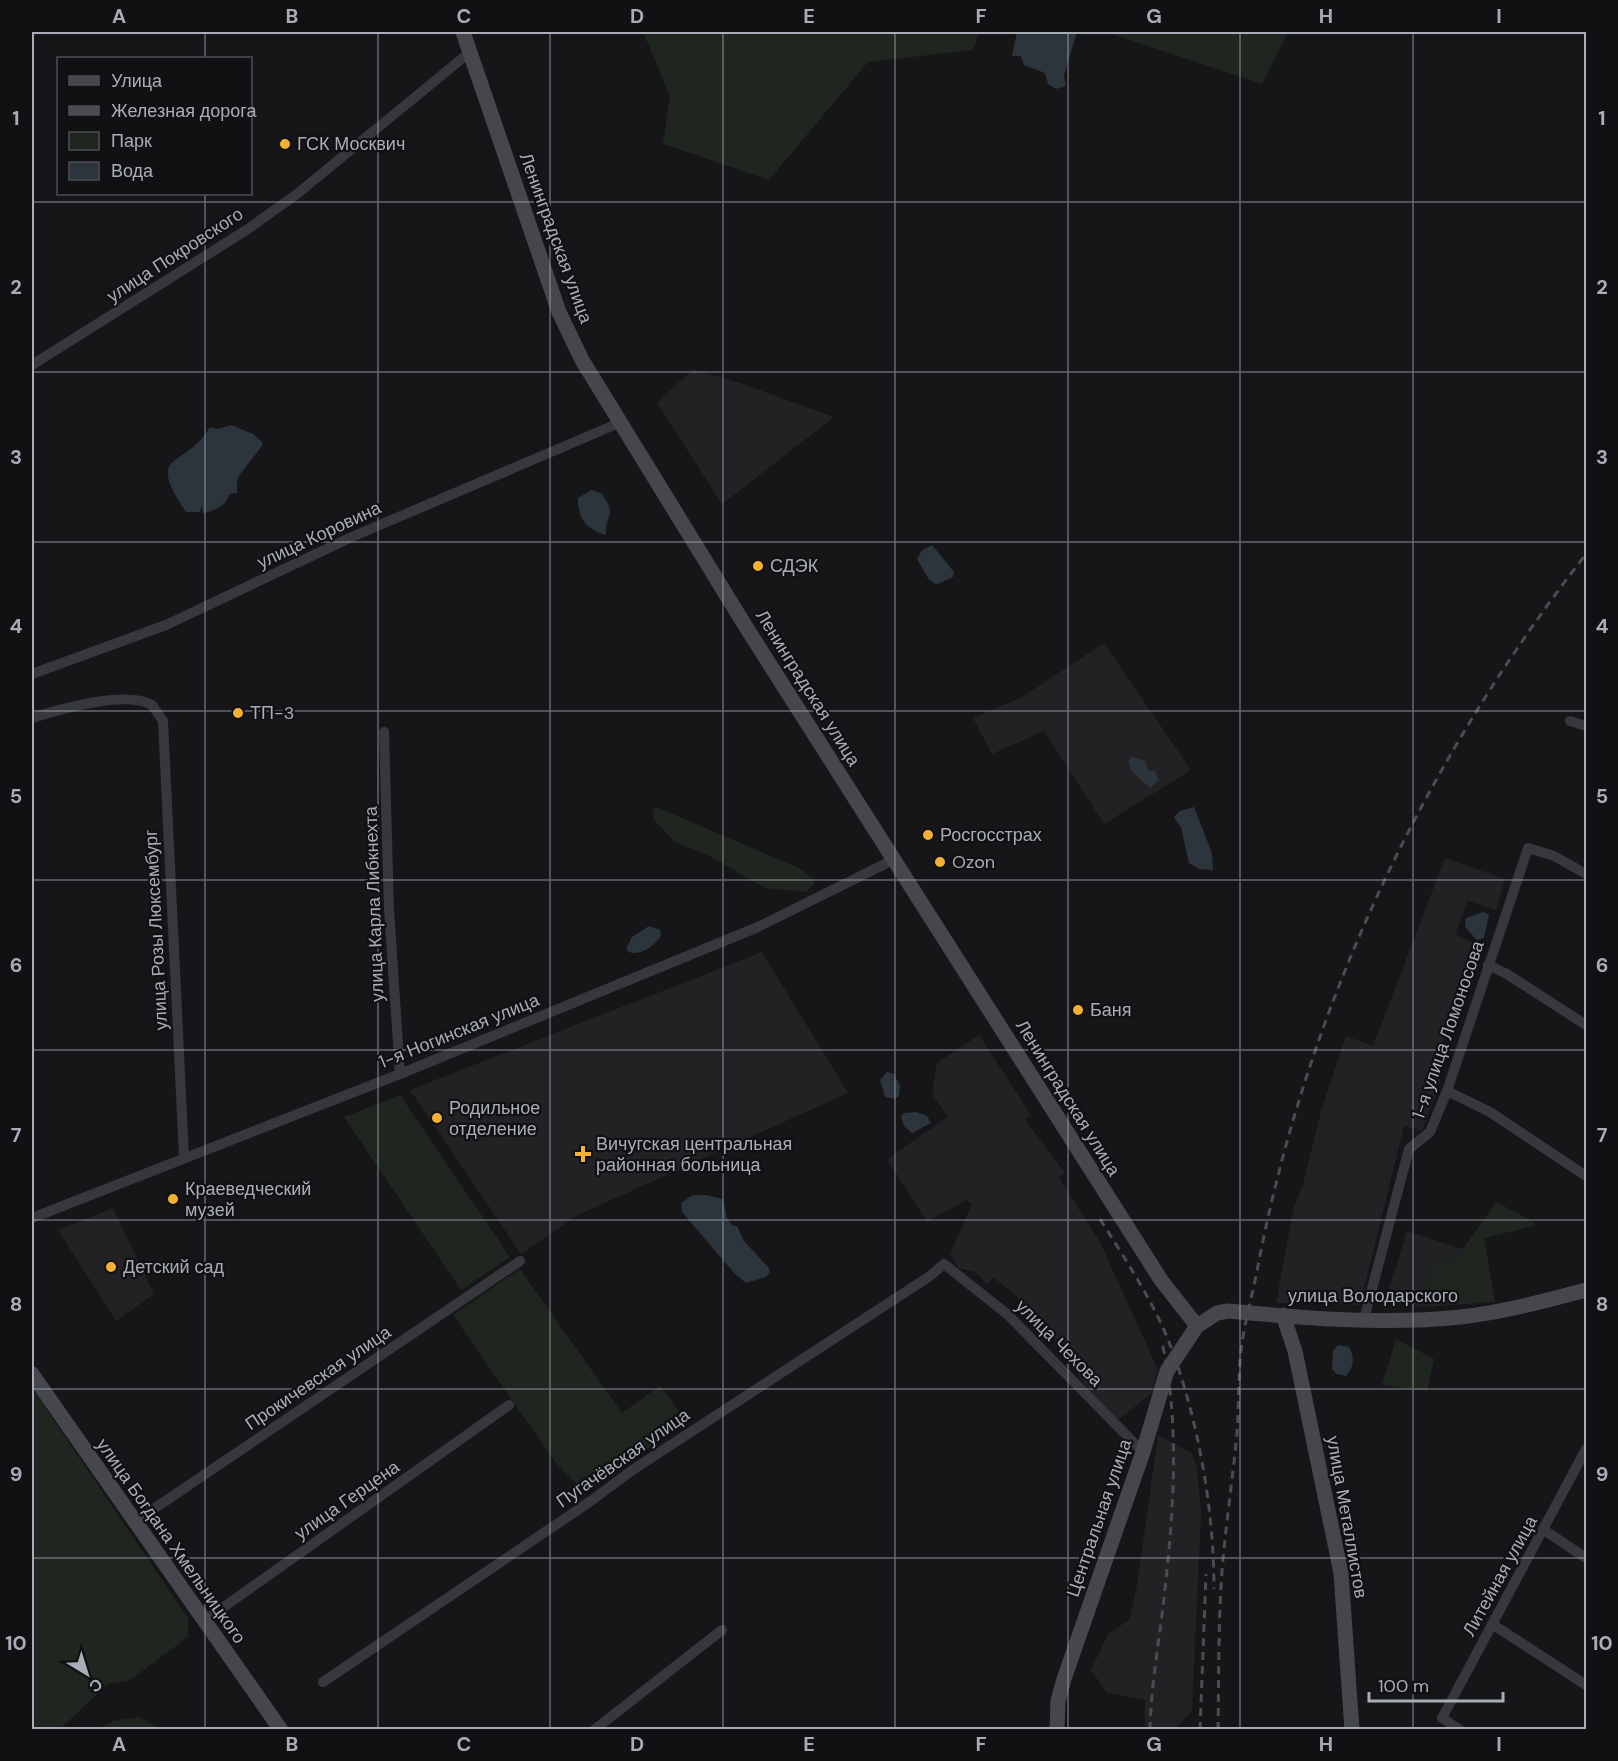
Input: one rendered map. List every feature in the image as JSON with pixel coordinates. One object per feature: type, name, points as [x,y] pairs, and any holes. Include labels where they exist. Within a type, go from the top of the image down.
[{"type":"main road","name":"Ленинградская улица","points":[[463,32],[559,312],[582,360],[619,423],[894,860],[1161,1280],[1197,1326]]},
{"type":"main road","name":"улица Володарского","points":[[1197,1326],[1209,1317],[1228,1311],[1364,1319],[1461,1317],[1524,1307],[1587,1290]]},
{"type":"main road","name":"улица Металлистов","points":[[1283,1315],[1295,1351],[1341,1573],[1352,1730]]},
{"type":"main road","name":"Центральная улица","points":[[1057,1730],[1058,1701],[1143,1452],[1167,1371],[1197,1326]]},
{"type":"main road","name":"улица Богдана Хмельницкого","points":[[32,1374],[134,1523],[281,1730]]},
{"type":"street","name":"улица Покровского","points":[[32,364],[248,229],[297,194],[470,51]]},
{"type":"street","name":"улица Коровина","points":[[32,674],[166,625],[354,536],[619,423]]},
{"type":"street","name":"улица Розы Люксембург","points":[[32,718],[112,701],[136,699],[152,705],[163,722],[184,1157]]},
{"type":"street","points":[[1570,721],[1587,726]]},
{"type":"street","name":"улица Карла Либкнехта","points":[[384,732],[389,909],[400,1074]]},
{"type":"street","name":"1-я улица Ломоносова","points":[[1364,1319],[1409,1149],[1430,1132],[1447,1091],[1528,848],[1554,856],[1587,874]]},
{"type":"street","name":"1-я Ногинская улица","points":[[32,1218],[400,1074],[758,927],[894,860]]},
{"type":"street","points":[[1488,965],[1507,974],[1587,1025]]},
{"type":"street","points":[[1447,1091],[1490,1112],[1587,1176]]},
{"type":"street","name":"Прокичевская улица","points":[[134,1523],[520,1261]]},
{"type":"street","name":"улица Чехова","points":[[944,1264],[1007,1314],[1143,1452]]},
{"type":"street","name":"Пугачёвская улица","points":[[323,1682],[588,1503],[634,1468],[930,1276],[944,1264]]},
{"type":"street","name":"улица Герцена","points":[[204,1622],[509,1405]]},
{"type":"street","name":"Литейная улица","points":[[1460,1730],[1442,1718],[1587,1449]]},
{"type":"street","points":[[1544,1530],[1587,1558]]},
{"type":"street","points":[[1492,1624],[1587,1685]]},
{"type":"street","points":[[594,1730],[722,1630]]},
{"type":"shaded area","points":[[693,369],[743,384],[834,417],[722,504],[657,403]]},
{"type":"shaded area","points":[[1104,643],[1191,770],[1104,824],[1044,731],[992,754],[973,718],[1022,697]]},
{"type":"shaded area","points":[[1445,858],[1505,879],[1496,910],[1468,901],[1455,935],[1481,946],[1439,1052],[1445,1054],[1436,1078],[1441,1080],[1422,1131],[1404,1126],[1360,1305],[1276,1303],[1294,1206],[1302,1188],[1321,1111],[1346,1036],[1373,1046]]},
{"type":"shaded area","name":"Вичугская центральная районная больница","points":[[762,952],[848,1093],[578,1215],[521,1254],[410,1090]]},
{"type":"shaded area","points":[[979,1035],[1031,1115],[1025,1119],[1065,1173],[1059,1178],[1100,1242],[1158,1370],[1151,1394],[1118,1420],[1092,1395],[1055,1340],[1029,1324],[1017,1296],[994,1278],[987,1284],[975,1272],[958,1268],[950,1254],[972,1204],[966,1200],[927,1222],[887,1159],[948,1117],[932,1094],[937,1063]]},
{"type":"shaded area","name":"Детский сад","points":[[113,1208],[154,1294],[116,1321],[58,1230]]},
{"type":"shaded area","points":[[1407,1231],[1463,1249],[1462,1257],[1431,1264],[1423,1307],[1386,1299]]},
{"type":"shaded area","points":[[1158,1435],[1192,1453],[1197,1467],[1201,1513],[1192,1711],[1175,1729],[1145,1729],[1145,1700],[1107,1693],[1091,1670],[1108,1634],[1129,1620],[1137,1585]]},
{"type":"green space","points":[[643,32],[979,32],[973,50],[868,62],[769,180],[663,144],[670,96]]},
{"type":"green space","points":[[1106,32],[1288,32],[1262,84]]},
{"type":"green space","points":[[656,807],[799,868],[813,879],[814,884],[806,892],[765,888],[710,856],[676,843],[654,820],[652,811]]},
{"type":"green space","points":[[400,1095],[510,1257],[461,1290],[344,1117]]},
{"type":"green space","points":[[1496,1202],[1534,1222],[1534,1226],[1484,1238],[1495,1302],[1423,1307],[1431,1264],[1462,1257],[1463,1249]]},
{"type":"green space","points":[[520,1269],[622,1413],[660,1386],[687,1422],[585,1492],[555,1462],[453,1315]]},
{"type":"green space","points":[[1396,1339],[1434,1359],[1427,1391],[1382,1385]]},
{"type":"green space","points":[[32,1388],[188,1618],[188,1637],[129,1681],[108,1684],[60,1729],[32,1729]]},
{"type":"green space","points":[[140,1717],[160,1729],[99,1729],[113,1721]]},
{"type":"water","points":[[1017,32],[1077,32],[1064,75],[1066,86],[1056,89],[1048,84],[1045,73],[1024,65],[1021,56],[1012,56]]},
{"type":"water","points":[[231,425],[253,434],[262,442],[262,446],[237,480],[237,493],[229,494],[223,505],[211,511],[203,513],[202,506],[200,512],[186,512],[168,478],[168,469],[172,462],[200,441],[210,427],[218,429]]},
{"type":"water","points":[[591,490],[601,493],[609,506],[610,515],[606,535],[593,530],[584,522],[579,512],[578,498]]},
{"type":"water","points":[[932,545],[954,572],[953,577],[936,585],[928,578],[917,559],[922,550]]},
{"type":"water","points":[[1131,757],[1145,761],[1148,771],[1155,771],[1159,780],[1150,788],[1132,771],[1128,762]]},
{"type":"water","points":[[1194,807],[1212,853],[1213,870],[1199,869],[1189,863],[1181,828],[1174,817],[1180,811]]},
{"type":"water","points":[[1483,912],[1489,914],[1484,938],[1477,940],[1465,927],[1466,918]]},
{"type":"water","points":[[649,926],[660,930],[661,936],[647,949],[638,953],[629,952],[626,949],[632,937]]},
{"type":"water","points":[[887,1072],[894,1074],[900,1086],[899,1096],[895,1099],[885,1097],[880,1080]]},
{"type":"water","points":[[916,1112],[927,1116],[931,1123],[912,1133],[904,1126],[901,1117],[904,1113]]},
{"type":"water","points":[[693,1195],[723,1199],[727,1218],[732,1225],[737,1226],[744,1241],[768,1267],[770,1272],[766,1277],[746,1283],[735,1274],[682,1212],[681,1203]]},
{"type":"water","points":[[1338,1345],[1349,1347],[1353,1358],[1351,1369],[1346,1376],[1337,1374],[1332,1369],[1333,1351]]},
{"type":"railway","points":[[1218,1730],[1221,1580],[1237,1433],[1242,1341],[1279,1174],[1306,1078],[1340,984],[1379,893],[1423,804],[1473,717],[1527,634],[1586,554]]},
{"type":"railway","points":[[1100,1219],[1155,1310],[1179,1371],[1196,1432],[1207,1495],[1214,1589]]},
{"type":"railway","points":[[1150,1730],[1172,1508],[1172,1407],[1162,1342]]},
{"type":"railway","points":[[1200,1730],[1206,1574]]},
{"type":"place","name":"ГСК Москвич","points":[[285,144]]},
{"type":"place","name":"СДЭК","points":[[758,566]]},
{"type":"place","name":"ТП-3","points":[[238,713]]},
{"type":"place","name":"Росгосстрах","points":[[928,835]]},
{"type":"place","name":"Ozon","points":[[940,862]]},
{"type":"place","name":"Баня","points":[[1078,1010]]},
{"type":"place","name":"Родильное отделение","points":[[437,1118]]},
{"type":"place","name":"Вичугская центральная районная больница","points":[[583,1154]]},
{"type":"place","name":"Краеведческий музей","points":[[173,1199]]},
{"type":"place","name":"Детский сад","points":[[111,1267]]}]
